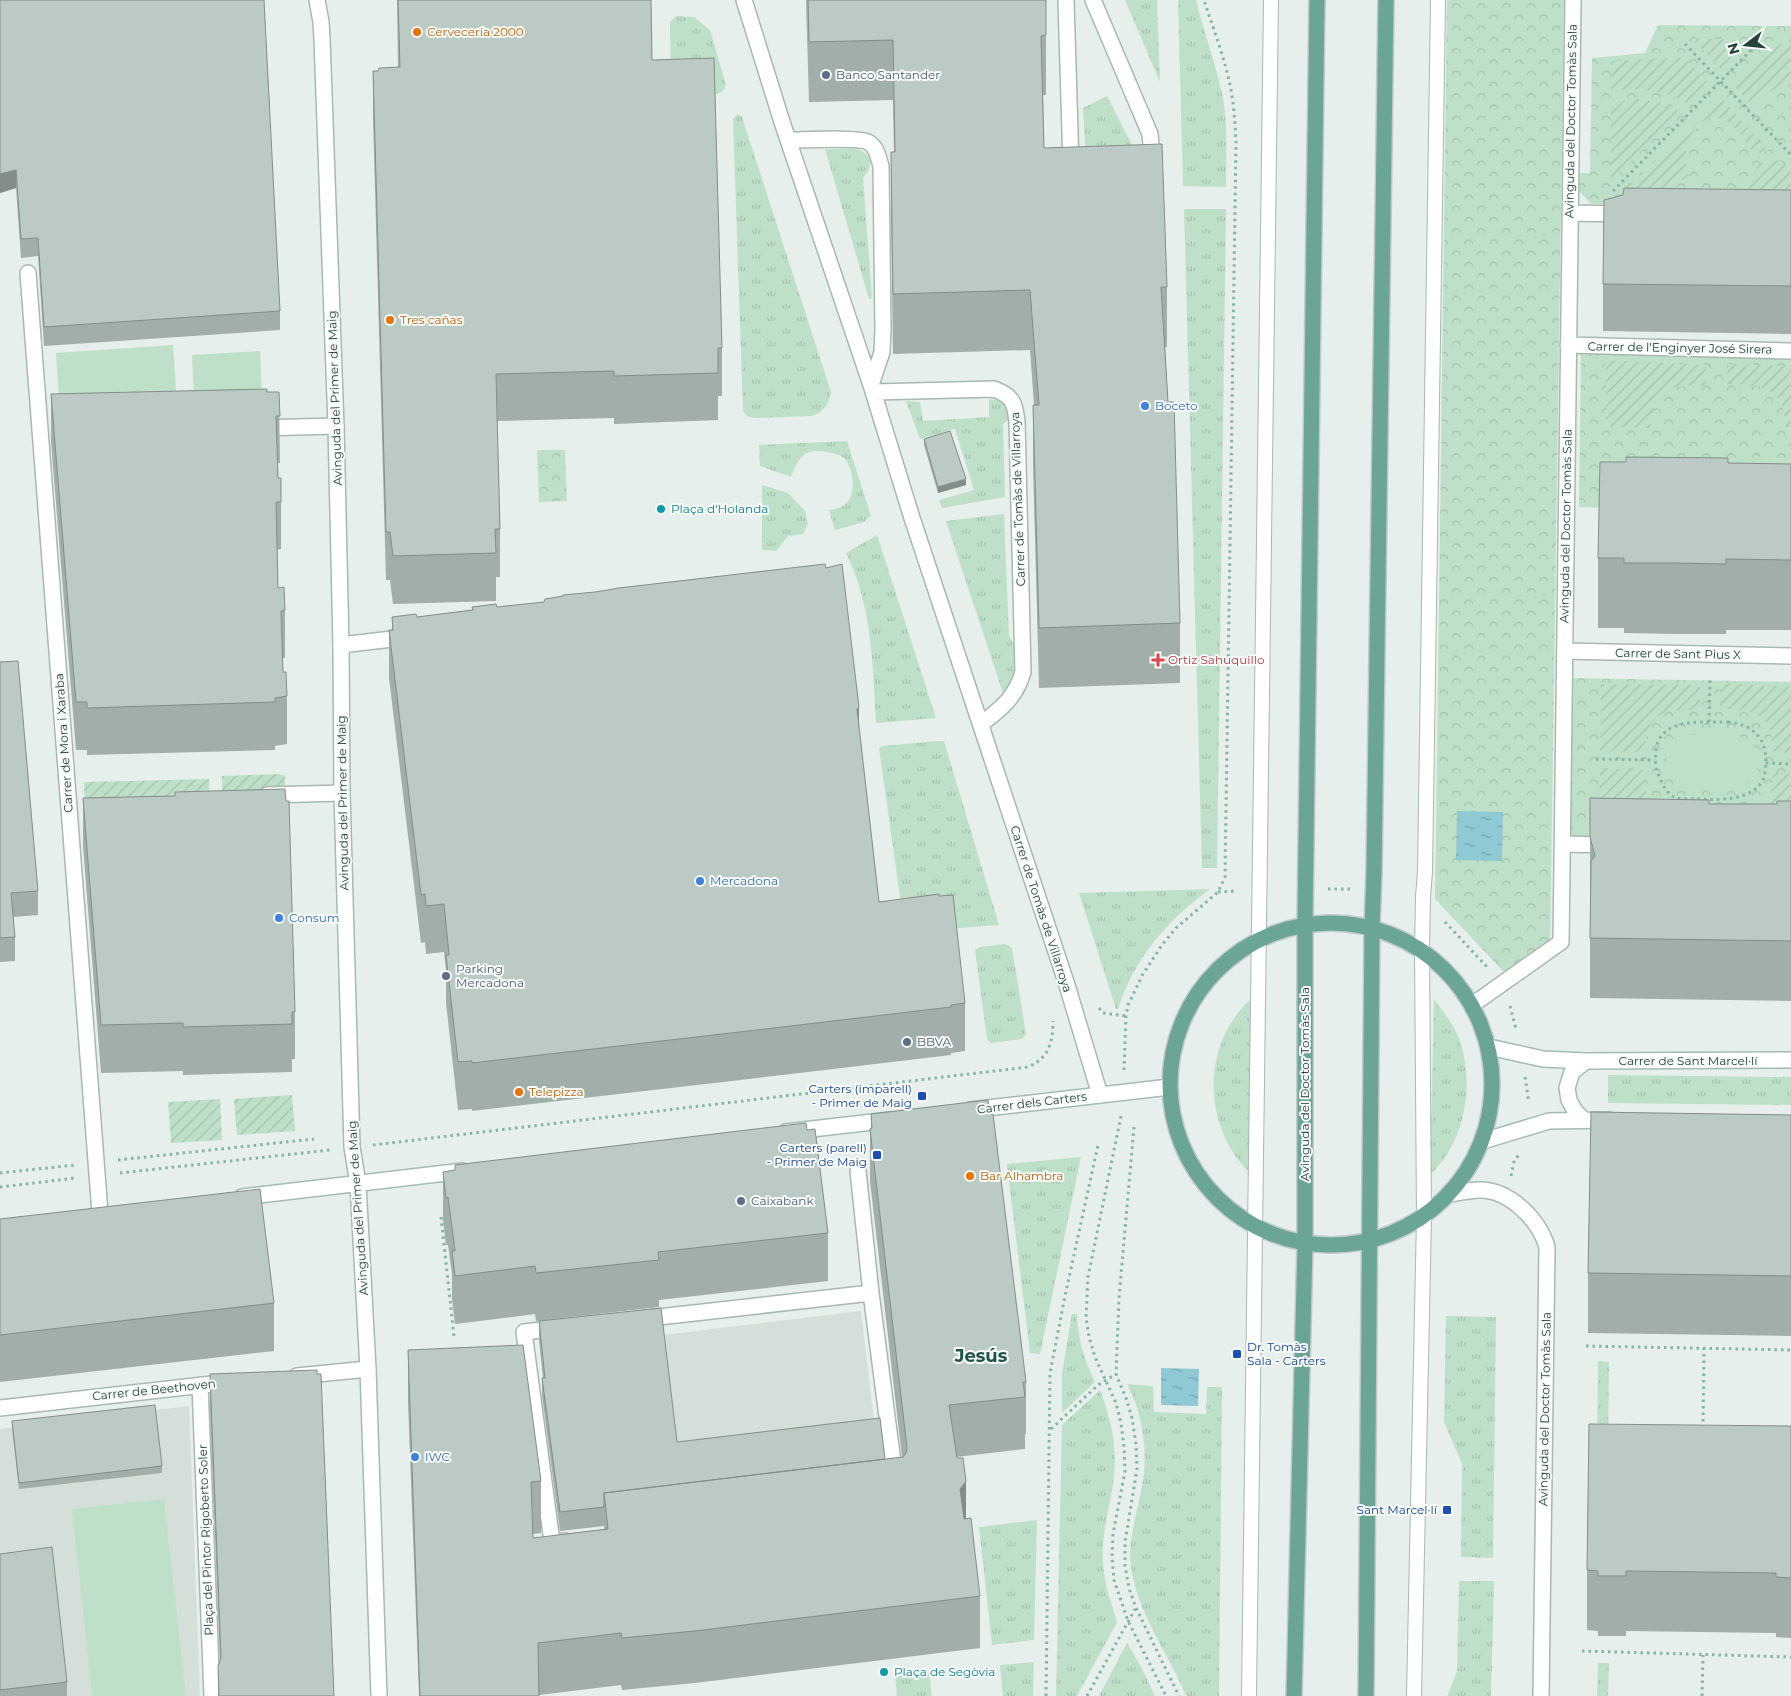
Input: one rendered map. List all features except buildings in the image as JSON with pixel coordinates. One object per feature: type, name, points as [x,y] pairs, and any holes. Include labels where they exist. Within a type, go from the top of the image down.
[{"type":"main road","name":"Avinguda del Doctor Tomàs Sala","points":[[1294,1696],[1305,1244],[1305,924],[1318,0]]},
{"type":"main road","points":[[1366,1696],[1372,927],[1386,0]]},
{"type":"main road","points":[[1305,924],[1372,927],[1398,936],[1422,950],[1442,966],[1453,978],[1472,1005],[1489,1047],[1493,1096],[1482,1141],[1459,1184],[1440,1204],[1424,1216],[1369,1241],[1305,1244],[1254,1226],[1238,1217],[1203,1182],[1185,1153],[1174,1121],[1170,1087],[1173,1050],[1184,1016],[1203,984],[1228,958],[1259,938],[1305,924]]},
{"type":"street","name":"Avinguda del Primer de Maig","points":[[317,0],[322,39],[336,426],[342,793],[352,1147],[358,1184],[368,1369],[378,1696]]},
{"type":"street","name":"Carrer de Tomàs de Villarroya","points":[[744,0],[873,389],[912,518],[1066,982],[1100,1095]]},
{"type":"street","points":[[1066,0],[1072,180]]},
{"type":"street","points":[[1093,0],[1150,134],[1154,179]]},
{"type":"street","name":"Avinguda del Doctor Tomàs Sala","points":[[1472,1005],[1561,942],[1573,0]]},
{"type":"street","points":[[789,140],[856,140],[868,142],[876,150],[881,166],[883,329],[882,352],[873,389]]},
{"type":"street","points":[[1570,213],[1636,215]]},
{"type":"street","name":"Carrer de Mora i Xaraba","points":[[28,274],[96,1169],[105,1212],[82,1215]]},
{"type":"street","name":"Carrer de l'Enginyer José Sirera","points":[[1568,345],[1791,351]]},
{"type":"street","name":"Carrer de Tomàs de Villarroya","points":[[873,389],[994,389],[1006,393],[1015,405],[1023,672],[1020,684],[1008,703],[981,724]]},
{"type":"street","points":[[248,428],[336,426]]},
{"type":"street","points":[[40,432],[60,432]]},
{"type":"street","points":[[341,645],[421,636]]},
{"type":"street","name":"Carrer de Sant Pius X","points":[[1565,651],[1791,656]]},
{"type":"street","points":[[254,796],[342,793]]},
{"type":"street","points":[[68,801],[88,801]]},
{"type":"street","points":[[1562,844],[1623,846]]},
{"type":"street","name":"Carrer de Sant Marcel·lí","points":[[1489,1047],[1543,1059],[1586,1061],[1791,1060]]},
{"type":"street","points":[[1584,1120],[1575,1111],[1569,1100],[1567,1088],[1572,1072],[1586,1061]]},
{"type":"street","name":"Carrer dels Carters","points":[[957,1112],[1170,1087]]},
{"type":"street","points":[[774,1134],[900,1118]]},
{"type":"street","points":[[1482,1141],[1549,1121],[1624,1121]]},
{"type":"street","points":[[229,1198],[477,1169]]},
{"type":"street","points":[[858,1172],[896,1491]]},
{"type":"street","name":"Avinguda del Doctor Tomàs Sala","points":[[1449,1194],[1480,1190],[1500,1194],[1518,1206],[1535,1223],[1543,1234],[1547,1247],[1541,1696]]},
{"type":"street","points":[[623,1321],[871,1293]]},
{"type":"street","points":[[574,1327],[524,1332],[552,1542],[582,1539]]},
{"type":"street","points":[[279,1377],[368,1369]]},
{"type":"street","name":"Carrer de Beethoven","points":[[0,1408],[249,1380]]},
{"type":"street","name":"Plaça del Pintor Rigoberto Soler","points":[[200,1385],[212,1696]]},
{"type":"lane","points":[[1249,1696],[1271,0]]},
{"type":"lane","points":[[1414,1696],[1424,1216],[1422,950],[1425,872],[1438,0]]},
{"type":"path","points":[[1124,1053],[1128,1005],[1143,974],[1176,928],[1218,892],[1225,877],[1236,142],[1230,85],[1222,52],[1204,0]]},
{"type":"path","points":[[1611,194],[1758,43]]},
{"type":"path","points":[[1685,44],[1791,155]]},
{"type":"path","points":[[1709,722],[1710,680]]},
{"type":"path","points":[[1684,723],[1742,723],[1757,734],[1764,748],[1766,772],[1762,782],[1755,789],[1744,795],[1721,799],[1681,799],[1671,795],[1663,784],[1657,772],[1655,760],[1657,743],[1664,732],[1672,726],[1684,723]]},
{"type":"path","points":[[1596,759],[1655,760]]},
{"type":"path","points":[[1766,763],[1791,764]]},
{"type":"path","points":[[1097,1003],[1102,1013],[1126,1016]]},
{"type":"path","points":[[378,1144],[1028,1067],[1037,1063],[1051,1046],[1052,1017]]},
{"type":"path","points":[[1120,1122],[1088,1277],[1086,1297],[1089,1337],[1095,1357],[1116,1404],[1124,1447],[1125,1471],[1116,1515],[1112,1557],[1114,1580],[1128,1621],[1166,1696]]},
{"type":"path","points":[[1134,1127],[1119,1298],[1116,1374],[1130,1412],[1136,1444],[1137,1469],[1125,1542],[1125,1566],[1129,1588],[1136,1608],[1179,1696]]},
{"type":"path","points":[[0,1187],[96,1169],[314,1139]]},
{"type":"path","points":[[1046,1696],[1050,1373],[1098,1146]]},
{"type":"path","points":[[0,1173],[96,1169],[313,1152]]},
{"type":"path","points":[[441,1217],[454,1336]]},
{"type":"path","points":[[1586,1346],[1791,1350]]},
{"type":"path","points":[[1703,1437],[1704,1348]]},
{"type":"path","points":[[1050,1430],[1098,1385],[1116,1374]]},
{"type":"path","points":[[1087,1696],[1136,1608]]},
{"type":"path","points":[[1582,1651],[1791,1657]]},
{"type":"path","points":[[1702,1696],[1703,1655]]},
{"type":"shaded area","points":[[861,1311],[876,1437],[562,1531],[540,1350]]},
{"type":"shaded area","points":[[189,1406],[200,1696],[0,1696],[0,1429]]},
{"type":"green space","points":[[1125,0],[1157,0],[1160,82]]},
{"type":"green space","points":[[1178,0],[1196,0],[1220,85],[1226,120],[1226,187],[1183,186]]},
{"type":"green space","points":[[1447,0],[1564,0],[1550,951],[1505,973],[1435,899]]},
{"type":"green space","points":[[676,16],[694,17],[710,30],[726,85],[720,93],[714,95],[671,90],[670,22]]},
{"type":"green space","points":[[1658,25],[1791,26],[1791,208],[1591,204],[1579,191],[1580,173],[1590,173],[1592,58],[1645,53]]},
{"type":"green space","points":[[1692,38],[1747,41],[1721,69]]},
{"type":"green space","points":[[1773,43],[1791,44],[1791,86],[1775,89],[1754,107],[1732,84]]},
{"type":"green space","points":[[1685,57],[1707,82],[1687,103],[1650,90],[1611,90],[1611,61]]},
{"type":"green space","points":[[1719,95],[1768,151],[1753,154],[1740,133],[1721,118],[1716,117],[1702,122],[1698,116]]},
{"type":"green space","points":[[1107,96],[1141,163],[1087,179],[1083,108]]},
{"type":"green space","points":[[1637,99],[1666,103],[1681,112],[1611,181],[1611,103]]},
{"type":"green space","points":[[738,114],[742,117],[831,392],[825,407],[812,416],[755,418],[747,416],[743,411],[733,119]]},
{"type":"green space","points":[[1692,124],[1696,128],[1689,139],[1686,151],[1686,164],[1689,176],[1656,195],[1622,194]]},
{"type":"green space","points":[[855,148],[865,153],[870,160],[869,169],[863,178],[872,298],[869,299],[825,149]]},
{"type":"green space","points":[[1780,160],[1791,171],[1791,193],[1730,192],[1745,183],[1761,163]]},
{"type":"green space","points":[[1184,209],[1226,209],[1217,868],[1202,868]]},
{"type":"green space","points":[[173,345],[177,405],[60,413],[56,353]]},
{"type":"green space","points":[[1581,346],[1791,351],[1791,514],[1579,507]]},
{"type":"green space","points":[[260,351],[262,398],[194,402],[192,355]]},
{"type":"green space","points":[[1606,360],[1706,365],[1706,386],[1673,388],[1659,396],[1652,414],[1650,428],[1606,427]]},
{"type":"green space","points":[[1728,364],[1791,366],[1791,428],[1785,427],[1781,403],[1769,390],[1750,385],[1727,384]]},
{"type":"green space","points":[[989,399],[1004,404],[1011,418],[1003,424],[1005,497],[942,508],[939,500],[974,490],[955,429],[920,439],[906,401],[920,402],[923,421],[989,417]]},
{"type":"green space","points":[[847,441],[871,516],[864,522],[835,530],[829,510],[839,508],[848,501],[851,496],[853,483],[848,464],[841,456],[819,451],[808,453],[800,459],[791,477],[760,466],[759,445]]},
{"type":"green space","points":[[537,450],[565,450],[567,501],[539,502]]},
{"type":"green space","points":[[762,485],[788,493],[805,511],[808,524],[803,534],[788,536],[776,551],[762,550]]},
{"type":"green space","points":[[1004,514],[1009,636],[1015,646],[1017,659],[1010,683],[1003,693],[946,521]]},
{"type":"green space","points":[[877,535],[936,718],[876,723],[870,636],[855,572],[846,553]]},
{"type":"green space","points":[[1567,678],[1791,682],[1791,850],[1567,839]]},
{"type":"green space","points":[[1721,683],[1791,687],[1791,753],[1773,753],[1770,729],[1760,716],[1743,710],[1720,709]]},
{"type":"green space","points":[[1601,684],[1700,685],[1700,709],[1676,710],[1659,716],[1649,728],[1645,752],[1600,751]]},
{"type":"green space","points":[[1720,734],[1744,738],[1756,750],[1758,757],[1757,770],[1752,779],[1744,785],[1733,788],[1686,788],[1671,778],[1666,763],[1667,754],[1671,747],[1683,735]]},
{"type":"green space","points":[[944,741],[999,925],[905,932],[879,748],[882,746]]},
{"type":"green space","points":[[1600,769],[1644,770],[1646,791],[1658,807],[1599,835]]},
{"type":"green space","points":[[1773,772],[1791,773],[1791,839],[1758,808],[1771,793]]},
{"type":"green space","points":[[279,774],[285,776],[285,810],[222,818],[222,776]]},
{"type":"green space","points":[[209,779],[210,819],[85,822],[84,782]]},
{"type":"green space","points":[[1210,889],[1180,914],[1154,941],[1133,973],[1118,1009],[1116,1009],[1079,893]]},
{"type":"green space","points":[[1005,944],[1012,948],[1026,1034],[1022,1039],[991,1043],[987,1039],[975,950],[980,947]]},
{"type":"green space","points":[[1251,999],[1249,1172],[1234,1153],[1222,1131],[1216,1108],[1214,1085],[1216,1061],[1223,1038],[1235,1017]]},
{"type":"green space","points":[[1434,999],[1459,1038],[1464,1056],[1466,1093],[1464,1111],[1452,1146],[1430,1175]]},
{"type":"green space","points":[[1608,1075],[1791,1077],[1791,1105],[1608,1103]]},
{"type":"green space","points":[[292,1095],[295,1131],[237,1135],[234,1099]]},
{"type":"green space","points":[[220,1099],[222,1140],[171,1143],[168,1102]]},
{"type":"green space","points":[[1081,1157],[1040,1354],[1030,1353],[1007,1164]]},
{"type":"green space","points":[[1072,1314],[1077,1314],[1082,1349],[1095,1382],[1062,1413],[1062,1373]]},
{"type":"green space","points":[[1446,1316],[1496,1317],[1493,1558],[1461,1557],[1462,1464],[1444,1422]]},
{"type":"green space","points":[[1598,1361],[1609,1362],[1608,1452],[1597,1452]]},
{"type":"green space","points":[[1127,1384],[1153,1386],[1154,1412],[1206,1414],[1207,1387],[1222,1387],[1219,1696],[1186,1696],[1147,1617],[1135,1585],[1130,1556],[1143,1480],[1145,1456],[1137,1406]]},
{"type":"green space","points":[[1100,1390],[1110,1422],[1115,1453],[1113,1487],[1105,1529],[1103,1562],[1108,1592],[1117,1622],[1077,1696],[1056,1696],[1062,1425]]},
{"type":"green space","points":[[164,1499],[186,1696],[92,1696],[72,1509]]},
{"type":"green space","points":[[1037,1520],[1034,1640],[992,1645],[979,1527]]},
{"type":"green space","points":[[1459,1581],[1494,1581],[1491,1696],[1447,1696],[1457,1672]]},
{"type":"green space","points":[[1127,1643],[1155,1696],[1099,1696]]},
{"type":"green space","points":[[1034,1662],[1033,1696],[1003,1696],[1000,1665]]},
{"type":"green space","points":[[1598,1663],[1609,1663],[1608,1696],[1597,1696]]},
{"type":"green space","points":[[929,1672],[932,1696],[897,1696],[895,1675]]},
{"type":"water","points":[[1457,811],[1503,812],[1502,861],[1456,860]]},
{"type":"water","points":[[1161,1368],[1199,1369],[1198,1406],[1161,1405]]},
{"type":"place","name":"Cervecería 2000","points":[[417,32]]},
{"type":"place","name":"Banco Santander","points":[[826,75]]},
{"type":"place","name":"Tres cañas","points":[[390,320]]},
{"type":"place","name":"Boceto","points":[[1145,406]]},
{"type":"place","name":"Plaça d'Holanda","points":[[661,509]]},
{"type":"place","name":"Ortiz Sahuquillo","points":[[1158,660]]},
{"type":"place","name":"Mercadona","points":[[700,881]]},
{"type":"place","name":"Consum","points":[[279,918]]},
{"type":"place","name":"Parking Mercadona","points":[[446,976]]},
{"type":"place","name":"BBVA","points":[[907,1042]]},
{"type":"place","name":"Telepizza","points":[[519,1092]]},
{"type":"place","name":"Carters (imparell) - Primer de Maig","points":[[922,1096]]},
{"type":"place","name":"Carters (parell) - Primer de Maig","points":[[877,1155]]},
{"type":"place","name":"Bar Alhambra","points":[[970,1176]]},
{"type":"place","name":"Caixabank","points":[[741,1201]]},
{"type":"place","name":"Dr. Tomàs Sala - Carters","points":[[1237,1354]]},
{"type":"place","name":"IWC","points":[[415,1457]]},
{"type":"place","name":"Sant Marcel·lí","points":[[1447,1510]]},
{"type":"place","name":"Plaça de Segòvia","points":[[884,1672]]},
{"type":"district","name":"Jesús","points":[[981,1356]]}]
